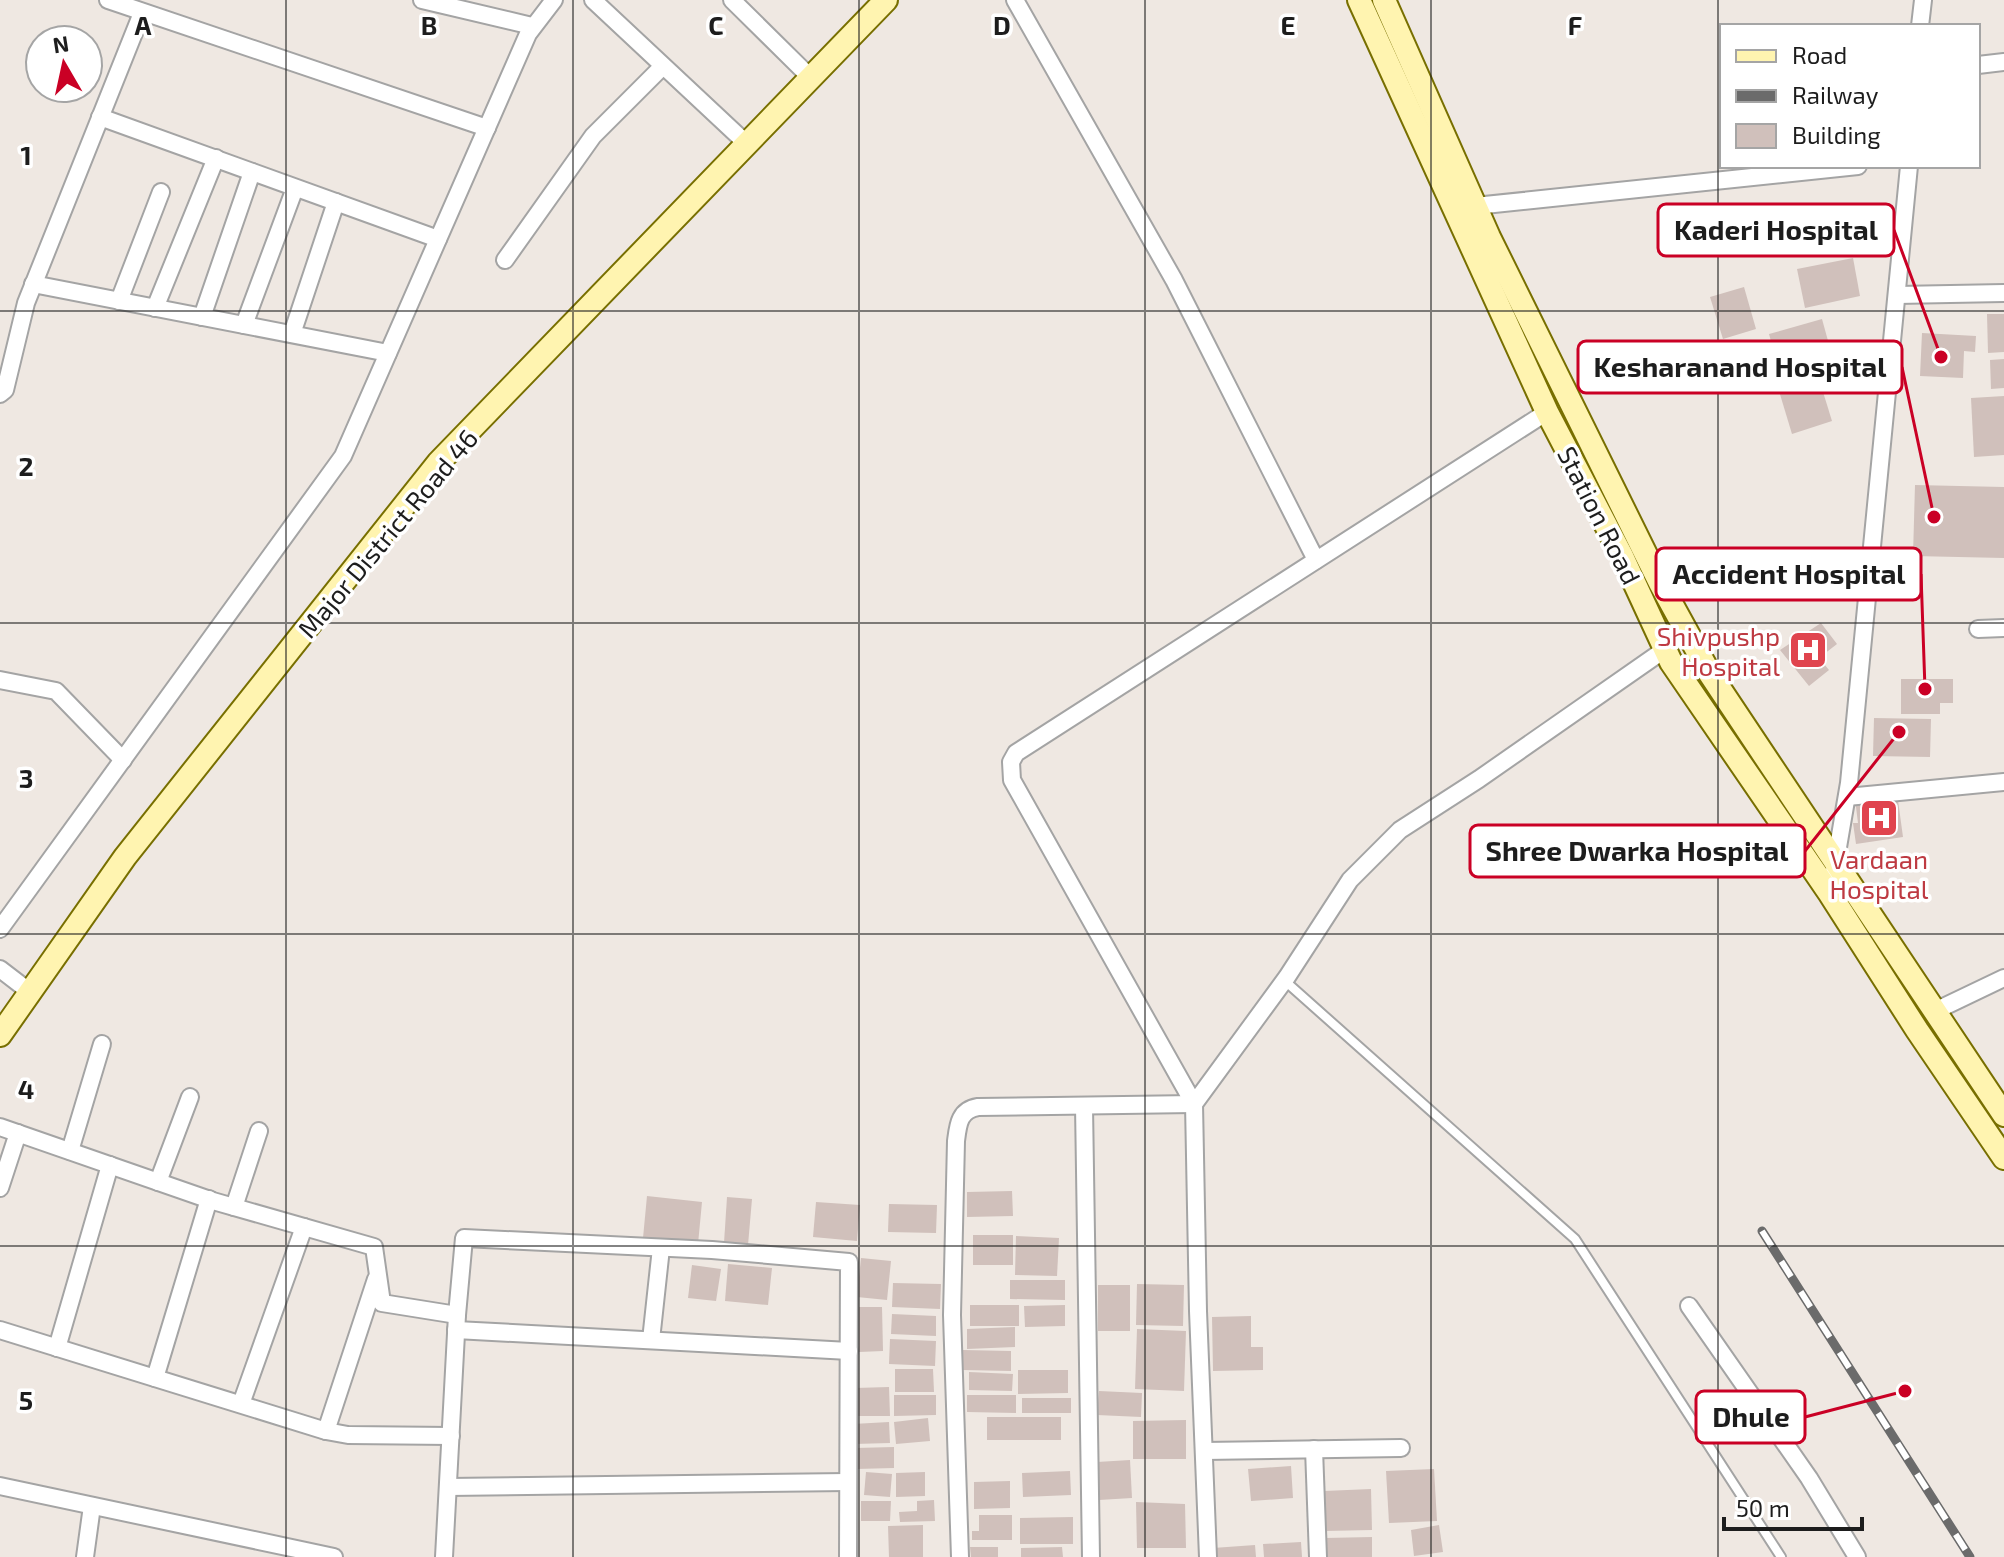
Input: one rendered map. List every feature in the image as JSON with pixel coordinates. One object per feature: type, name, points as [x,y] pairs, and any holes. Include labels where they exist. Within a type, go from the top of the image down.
[{"type":"main road","name":"Major District Road 46","points":[[0,1035],[125,857],[438,463],[886,0]]},
{"type":"main road","name":"Station Road","points":[[1359,0],[1547,412],[1622,556],[1664,650],[2004,1158]]},
{"type":"main road","name":"Station Road","points":[[1384,0],[1475,206],[1660,583],[1710,674],[2004,1115]]},
{"type":"street","points":[[108,0],[487,128]]},
{"type":"street","points":[[422,0],[469,5],[532,26]]},
{"type":"street","points":[[0,929],[343,456],[532,26],[554,0]]},
{"type":"street","points":[[593,0],[747,144]]},
{"type":"street","points":[[732,0],[811,78]]},
{"type":"street","points":[[1015,0],[1174,280],[1316,560]]},
{"type":"street","points":[[1920,24],[1923,0]]},
{"type":"street","points":[[0,394],[5,390],[33,284],[142,13]]},
{"type":"street","points":[[1980,65],[2004,62]]},
{"type":"street","points":[[505,260],[593,136],[663,66]]},
{"type":"street","points":[[100,117],[438,239]]},
{"type":"street","points":[[155,308],[216,158]]},
{"type":"street","points":[[1475,206],[1839,168]]},
{"type":"street","points":[[1830,894],[1847,797],[1909,168]]},
{"type":"street","points":[[202,317],[252,172]]},
{"type":"street","points":[[244,325],[295,188]]},
{"type":"street","points":[[119,301],[161,192]]},
{"type":"street","points":[[292,334],[336,202]]},
{"type":"street","points":[[33,284],[388,353]]},
{"type":"street","points":[[1897,295],[2004,293]]},
{"type":"street","points":[[1208,1557],[1194,1104],[1012,780],[1011,762],[1016,753],[1547,412]]},
{"type":"street","points":[[1978,629],[2004,628]]},
{"type":"street","points":[[1194,1104],[1285,980],[1350,880],[1400,830],[1664,650]]},
{"type":"street","points":[[0,680],[56,691],[123,760]]},
{"type":"street","points":[[1847,797],[2004,782]]},
{"type":"street","points":[[0,969],[30,992]]},
{"type":"street","points":[[1935,1011],[2004,978]]},
{"type":"street","points":[[70,1151],[102,1044]]},
{"type":"street","points":[[158,1182],[190,1097]]},
{"type":"street","points":[[960,1557],[952,1315],[959,1122],[969,1109],[978,1107],[1194,1104]]},
{"type":"street","points":[[1084,1106],[1091,1557]]},
{"type":"street","points":[[0,1127],[209,1199],[374,1247],[382,1303],[456,1322],[651,1340],[849,1351]]},
{"type":"street","points":[[234,1207],[259,1131]]},
{"type":"street","points":[[0,1188],[18,1133]]},
{"type":"street","points":[[57,1348],[110,1165]]},
{"type":"street","points":[[155,1378],[209,1199]]},
{"type":"street","points":[[241,1404],[304,1227]]},
{"type":"street","points":[[444,1557],[456,1322],[464,1238],[849,1262],[848,1557]]},
{"type":"street","points":[[651,1340],[661,1248]]},
{"type":"street","points":[[326,1431],[378,1274]]},
{"type":"street","points":[[1689,1306],[1809,1478],[1857,1557]]},
{"type":"street","points":[[0,1330],[326,1431],[348,1435],[451,1436]]},
{"type":"street","points":[[1204,1451],[1401,1448]]},
{"type":"street","points":[[1314,1449],[1318,1557]]},
{"type":"street","points":[[448,1487],[848,1482]]},
{"type":"street","points":[[0,1486],[334,1557]]},
{"type":"street","points":[[85,1557],[92,1506]]},
{"type":"lane","points":[[1285,980],[1575,1239],[1781,1557]]},
{"type":"building","points":[[1853,258],[1860,296],[1805,308],[1797,269]]},
{"type":"building","points":[[1744,287],[1756,329],[1723,339],[1710,297]]},
{"type":"building","points":[[1987,314],[2004,314],[2004,352],[1988,353]]},
{"type":"building","points":[[1822,319],[1833,359],[1780,374],[1769,334]]},
{"type":"building","points":[[1922,333],[1976,336],[1975,352],[1964,351],[1963,378],[1920,376]]},
{"type":"building","points":[[2004,359],[2004,388],[1991,389],[1990,360]]},
{"type":"building","points":[[1819,379],[1832,421],[1792,434],[1779,391]]},
{"type":"building","points":[[2004,396],[2004,455],[1974,457],[1971,398]]},
{"type":"building","points":[[1915,485],[2004,487],[2004,558],[1913,556]]},
{"type":"building","points":[[1821,623],[1837,644],[1819,658],[1829,670],[1809,686],[1780,650]]},
{"type":"building","points":[[1901,679],[1953,679],[1953,703],[1940,703],[1940,714],[1901,714]]},
{"type":"building","points":[[1874,718],[1931,719],[1930,757],[1873,756]]},
{"type":"building","points":[[1897,793],[1903,837],[1856,844],[1853,823],[1858,823],[1855,799]]},
{"type":"building","points":[[1012,1191],[1013,1216],[967,1217],[967,1192]]},
{"type":"building","points":[[647,1196],[702,1202],[698,1244],[643,1238]]},
{"type":"building","points":[[727,1197],[752,1199],[748,1245],[724,1243]]},
{"type":"building","points":[[816,1202],[860,1205],[857,1241],[813,1237]]},
{"type":"building","points":[[889,1204],[937,1205],[936,1233],[888,1232]]},
{"type":"building","points":[[973,1235],[1013,1235],[1013,1265],[973,1265]]},
{"type":"building","points":[[1016,1236],[1059,1238],[1057,1276],[1015,1275]]},
{"type":"building","points":[[861,1258],[891,1261],[887,1300],[857,1297]]},
{"type":"building","points":[[728,1264],[772,1268],[768,1305],[725,1301]]},
{"type":"building","points":[[692,1265],[721,1269],[716,1301],[688,1298]]},
{"type":"building","points":[[1010,1280],[1065,1280],[1065,1300],[1010,1299]]},
{"type":"building","points":[[893,1283],[941,1284],[940,1309],[892,1307]]},
{"type":"building","points":[[1137,1284],[1184,1285],[1183,1326],[1136,1325]]},
{"type":"building","points":[[1098,1285],[1130,1285],[1130,1331],[1098,1331]]},
{"type":"building","points":[[970,1305],[1019,1305],[1019,1326],[970,1326]]},
{"type":"building","points":[[1065,1305],[1065,1326],[1025,1327],[1024,1306]]},
{"type":"building","points":[[859,1307],[882,1307],[883,1351],[859,1352]]},
{"type":"building","points":[[892,1314],[936,1316],[936,1336],[891,1334]]},
{"type":"building","points":[[1251,1316],[1251,1347],[1263,1347],[1263,1370],[1213,1371],[1212,1317]]},
{"type":"building","points":[[1015,1327],[1015,1347],[967,1349],[967,1329]]},
{"type":"building","points":[[1137,1329],[1186,1331],[1184,1391],[1135,1389]]},
{"type":"building","points":[[890,1339],[936,1341],[935,1366],[889,1364]]},
{"type":"building","points":[[963,1350],[1011,1351],[1011,1371],[963,1370]]},
{"type":"building","points":[[895,1369],[933,1369],[934,1392],[895,1392]]},
{"type":"building","points":[[1018,1370],[1068,1370],[1068,1393],[1018,1394]]},
{"type":"building","points":[[969,1372],[1013,1374],[1012,1391],[969,1390]]},
{"type":"building","points":[[889,1387],[890,1416],[856,1416],[855,1388]]},
{"type":"building","points":[[1099,1391],[1142,1393],[1141,1417],[1097,1415]]},
{"type":"building","points":[[894,1395],[936,1395],[936,1415],[894,1416]]},
{"type":"building","points":[[967,1395],[1016,1395],[1016,1413],[967,1412]]},
{"type":"building","points":[[1022,1398],[1071,1398],[1071,1413],[1022,1413]]},
{"type":"building","points":[[987,1417],[1061,1417],[1061,1440],[987,1440]]},
{"type":"building","points":[[928,1418],[930,1441],[896,1444],[894,1422]]},
{"type":"building","points":[[1186,1420],[1186,1459],[1133,1459],[1133,1421]]},
{"type":"building","points":[[889,1422],[890,1443],[854,1444],[853,1424]]},
{"type":"building","points":[[894,1447],[894,1468],[856,1469],[855,1448]]},
{"type":"building","points":[[1130,1460],[1132,1498],[1099,1500],[1097,1462]]},
{"type":"building","points":[[1291,1466],[1293,1498],[1251,1501],[1248,1469]]},
{"type":"building","points":[[1434,1469],[1437,1521],[1389,1523],[1386,1471]]},
{"type":"building","points":[[1070,1471],[1071,1495],[1023,1497],[1022,1473]]},
{"type":"building","points":[[866,1472],[892,1474],[890,1497],[864,1495]]},
{"type":"building","points":[[925,1472],[925,1496],[896,1497],[896,1473]]},
{"type":"building","points":[[1010,1481],[1010,1508],[974,1509],[974,1482]]},
{"type":"building","points":[[1371,1489],[1372,1530],[1325,1531],[1324,1491]]},
{"type":"building","points":[[934,1500],[935,1521],[900,1522],[899,1512],[917,1511],[917,1501]]},
{"type":"building","points":[[861,1501],[891,1501],[890,1521],[861,1521]]},
{"type":"building","points":[[1136,1502],[1185,1504],[1186,1548],[1137,1548]]},
{"type":"building","points":[[979,1515],[1012,1515],[1012,1540],[972,1540],[972,1531],[979,1531]]},
{"type":"building","points":[[1073,1517],[1073,1544],[1020,1544],[1020,1518]]},
{"type":"building","points":[[923,1525],[923,1557],[889,1557],[888,1526]]},
{"type":"building","points":[[1439,1525],[1443,1552],[1414,1556],[1411,1530]]},
{"type":"building","points":[[1372,1537],[1372,1557],[1325,1557],[1325,1538]]},
{"type":"building","points":[[1301,1542],[1302,1557],[1264,1557],[1263,1544]]},
{"type":"building","points":[[1255,1545],[1256,1557],[1214,1557],[1213,1548]]},
{"type":"building","points":[[970,1547],[998,1547],[998,1557],[971,1557]]},
{"type":"building","points":[[1062,1547],[1063,1557],[1021,1557],[1021,1548]]},
{"type":"railway","points":[[1762,1231],[1970,1557]]},
{"type":"place","name":"Kaderi Hospital","points":[[1941,357]]},
{"type":"place","name":"Kesharanand Hospital","points":[[1934,517]]},
{"type":"place","name":"Shivpushp Hospital","points":[[1808,650]]},
{"type":"place","name":"Accident Hospital","points":[[1925,689]]},
{"type":"place","name":"Shree Dwarka Hospital","points":[[1899,732]]},
{"type":"place","name":"Vardaan Hospital","points":[[1879,818]]},
{"type":"place","name":"Dhule","points":[[1905,1391]]}]
